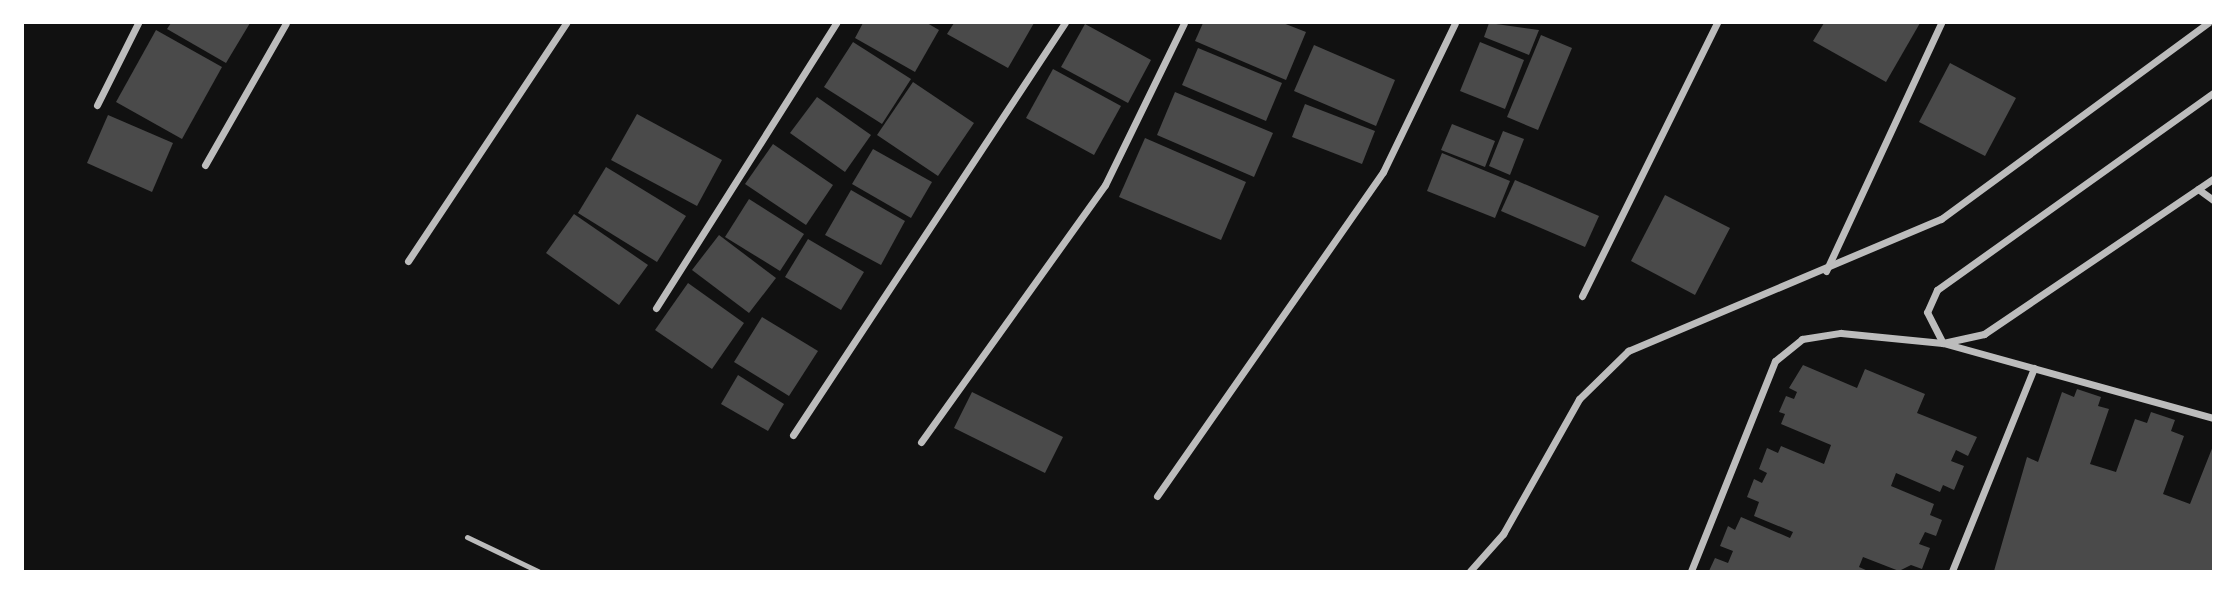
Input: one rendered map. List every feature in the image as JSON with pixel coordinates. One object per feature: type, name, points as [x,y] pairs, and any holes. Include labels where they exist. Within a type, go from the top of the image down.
[{"type":"street","points":[[97,105],[137,25],[127,23]]},
{"type":"street","points":[[205,164],[286,23]]},
{"type":"street","points":[[656,308],[836,23]]},
{"type":"street","points":[[793,435],[1065,23]]},
{"type":"street","points":[[920,442],[1105,185],[1184,23]]},
{"type":"street","points":[[1157,496],[1383,172],[1454,23]]},
{"type":"street","points":[[1582,296],[1717,23]]},
{"type":"street","points":[[1826,271],[1941,23]]},
{"type":"street","points":[[1470,571],[1503,534],[1579,399],[1628,351],[1826,271],[1941,219],[2208,23]]},
{"type":"street","points":[[408,261],[562,24]]},
{"type":"street","points":[[1943,344],[1927,312],[1937,289],[2213,93]]},
{"type":"street","points":[[1943,344],[1984,334],[2213,179]]},
{"type":"street","points":[[2198,190],[2213,201]]},
{"type":"street","points":[[1691,571],[1775,361],[1802,339],[1841,333],[1943,344],[2213,418]]},
{"type":"street","points":[[1952,571],[2034,368]]},
{"type":"lane","points":[[467,537],[538,571]]},
{"type":"building","points":[[171,23],[250,23],[226,63],[167,29]]},
{"type":"building","points":[[863,23],[927,23],[939,30],[915,72],[855,38]]},
{"type":"building","points":[[954,23],[1034,23],[1008,68],[947,34]]},
{"type":"building","points":[[1203,23],[1283,23],[1306,32],[1286,80],[1195,41]]},
{"type":"building","points":[[1489,23],[1539,30],[1529,55],[1484,37]]},
{"type":"building","points":[[1824,23],[1920,23],[1886,82],[1813,41]]},
{"type":"building","points":[[1085,24],[1151,60],[1128,103],[1061,67]]},
{"type":"building","points":[[156,30],[222,67],[182,139],[116,102]]},
{"type":"building","points":[[1541,35],[1572,48],[1538,130],[1507,117]]},
{"type":"building","points":[[853,42],[911,79],[882,124],[824,87]]},
{"type":"building","points":[[1480,42],[1524,60],[1505,109],[1460,91]]},
{"type":"building","points":[[1314,45],[1395,80],[1376,126],[1294,91]]},
{"type":"building","points":[[1198,48],[1282,83],[1266,121],[1182,85]]},
{"type":"building","points":[[1950,63],[2016,98],[1985,156],[1919,122]]},
{"type":"building","points":[[1053,69],[1121,106],[1094,155],[1026,118]]},
{"type":"building","points":[[913,82],[974,123],[938,176],[877,135]]},
{"type":"building","points":[[1175,92],[1273,133],[1254,177],[1157,135]]},
{"type":"building","points":[[817,97],[871,135],[845,172],[790,133]]},
{"type":"building","points":[[1305,104],[1375,131],[1362,164],[1292,137]]},
{"type":"building","points":[[637,114],[722,160],[697,206],[611,160]]},
{"type":"building","points":[[108,115],[173,143],[152,192],[87,163]]},
{"type":"building","points":[[1452,124],[1495,141],[1485,167],[1441,150]]},
{"type":"building","points":[[1503,131],[1524,139],[1510,175],[1489,166]]},
{"type":"building","points":[[1145,138],[1246,182],[1221,240],[1119,197]]},
{"type":"building","points":[[773,144],[833,185],[806,225],[745,184]]},
{"type":"building","points":[[873,149],[932,182],[911,218],[852,184]]},
{"type":"building","points":[[1442,153],[1510,181],[1495,218],[1427,191]]},
{"type":"building","points":[[606,167],[686,216],[657,262],[578,213]]},
{"type":"building","points":[[1515,180],[1599,216],[1585,247],[1501,211]]},
{"type":"building","points":[[851,190],[905,221],[881,265],[825,235]]},
{"type":"building","points":[[1665,195],[1730,228],[1695,295],[1631,261]]},
{"type":"building","points":[[749,199],[804,234],[780,271],[725,237]]},
{"type":"building","points":[[574,214],[648,265],[619,305],[546,253]]},
{"type":"building","points":[[719,235],[776,278],[749,313],[692,270]]},
{"type":"building","points":[[808,239],[864,272],[841,310],[785,277]]},
{"type":"building","points":[[688,283],[744,323],[712,369],[655,330]]},
{"type":"building","points":[[762,317],[818,351],[789,396],[734,362]]},
{"type":"building","points":[[1803,365],[1857,388],[1865,369],[1925,394],[1917,413],[1977,437],[1968,456],[1956,450],[1951,461],[1964,466],[1954,490],[1943,485],[1940,492],[1896,473],[1891,486],[1934,504],[1930,515],[1942,520],[1936,536],[1925,532],[1919,544],[1930,548],[1922,569],[1911,565],[1899,571],[1863,557],[1859,567],[1868,571],[1709,571],[1715,558],[1728,563],[1733,551],[1720,546],[1728,526],[1735,530],[1741,517],[1790,538],[1793,532],[1754,516],[1759,502],[1747,497],[1754,479],[1762,483],[1767,473],[1759,469],[1767,448],[1778,453],[1781,446],[1824,464],[1831,445],[1781,424],[1785,414],[1779,412],[1786,396],[1794,399],[1797,392],[1789,388]]},
{"type":"building","points":[[738,375],[784,404],[768,431],[721,404]]},
{"type":"building","points":[[2077,389],[2101,397],[2098,406],[2109,409],[2090,464],[2116,472],[2135,419],[2147,423],[2151,412],[2175,420],[2171,431],[2184,436],[2163,494],[2190,504],[2213,446],[2213,571],[1994,571],[2027,457],[2038,462],[2062,392],[2074,397]]},
{"type":"building","points":[[972,392],[1063,437],[1045,473],[954,428]]}]
